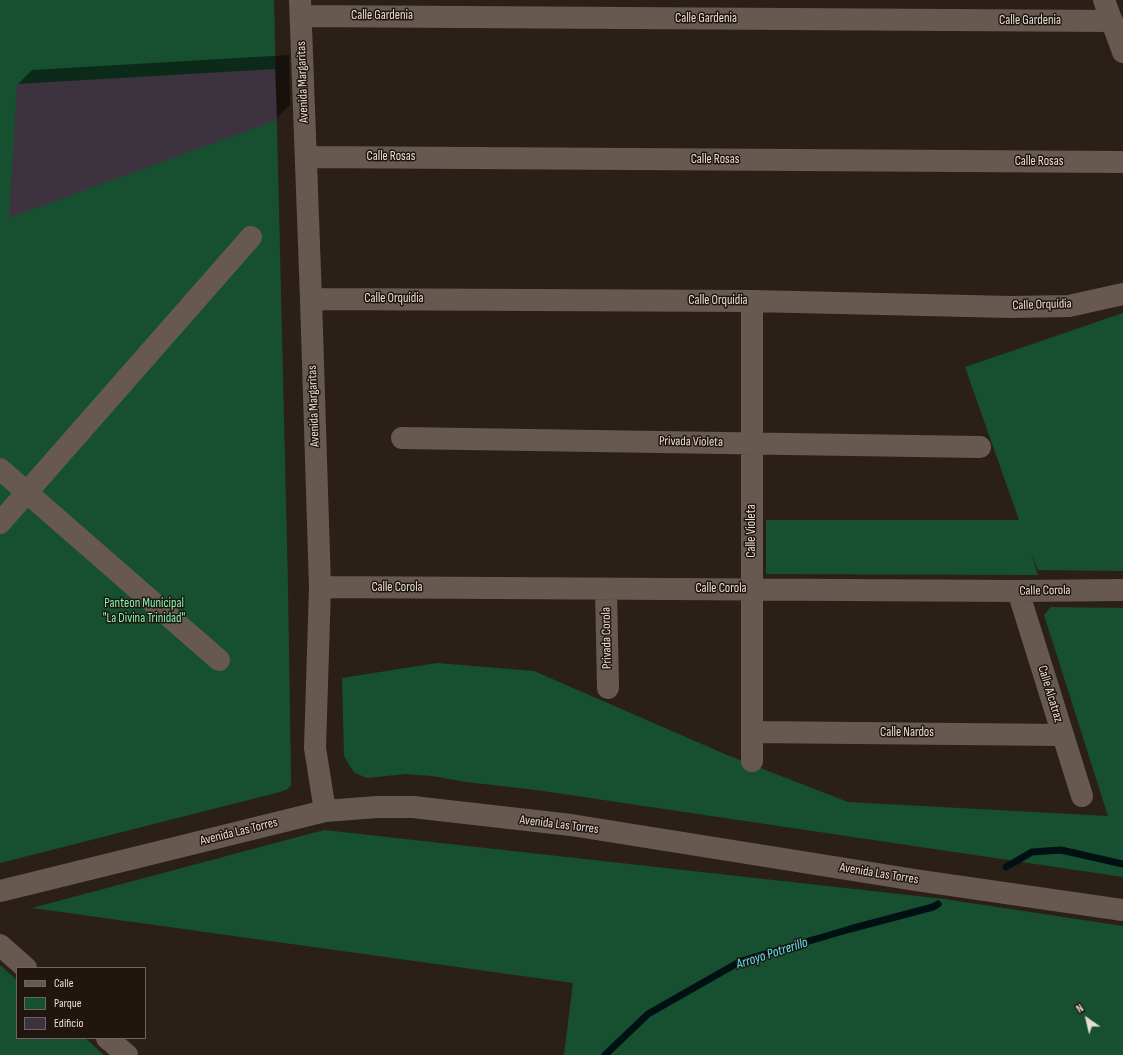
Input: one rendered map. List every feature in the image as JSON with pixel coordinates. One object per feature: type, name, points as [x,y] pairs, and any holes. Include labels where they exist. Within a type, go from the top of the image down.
[{"type":"street","points":[[1104,0],[1123,52]]},
{"type":"street","name":"Calle Gardenia","points":[[301,8],[1112,21]]},
{"type":"street","name":"Avenida Margaritas","points":[[301,8],[320,587],[315,748],[325,811]]},
{"type":"street","name":"Calle Rosas","points":[[306,157],[1123,162]]},
{"type":"street","points":[[0,523],[251,237]]},
{"type":"street","name":"Calle Orquídia","points":[[311,299],[752,301],[1011,307],[1069,306],[1123,294]]},
{"type":"street","name":"Calle Violeta","points":[[752,301],[752,761]]},
{"type":"street","name":"Privada Violeta","points":[[402,438],[980,447]]},
{"type":"street","points":[[0,469],[219,660]]},
{"type":"street","name":"Calle Corola","points":[[320,587],[1018,591],[1123,590]]},
{"type":"street","name":"Privada Corola","points":[[606,589],[608,688]]},
{"type":"street","name":"Calle Alcatraz","points":[[1018,591],[1082,796]]},
{"type":"street","name":"Calle Nardos","points":[[752,732],[1063,735]]},
{"type":"street","name":"Avenida Las Torres","points":[[0,891],[325,811],[378,807],[413,808],[570,825],[915,880],[1123,910]]},
{"type":"street","points":[[0,945],[25,967]]},
{"type":"street","points":[[108,1039],[127,1055]]},
{"type":"green space","name":"Panteon Municipal \"La Divina Trinidad\"","points":[[0,0],[274,0],[288,586],[291,785],[288,789],[280,792],[0,863]]},
{"type":"green space","points":[[1123,313],[1123,571],[1038,570],[1031,553],[1038,575],[766,574],[766,520],[1019,520],[965,367]]},
{"type":"green space","points":[[1051,607],[1123,608],[1123,877],[432,776],[406,774],[367,778],[355,773],[344,756],[342,678],[437,663],[534,671],[727,755],[848,802],[1108,816],[1044,615]]},
{"type":"green space","points":[[324,830],[944,899],[1123,926],[1123,1055],[564,1055],[573,983],[32,908]]},
{"type":"green space","points":[[0,965],[16,979],[16,1039],[86,1039],[104,1055],[0,1055]]},
{"type":"building","points":[[275,69],[277,120],[9,218],[17,84]]},
{"type":"waterway","name":"Arroyo Potrerillo","points":[[1006,867],[1032,852],[1061,850],[1123,864]]},
{"type":"waterway","name":"Arroyo Potrerillo","points":[[605,1055],[648,1014],[741,961],[850,929],[933,907],[938,904]]}]
